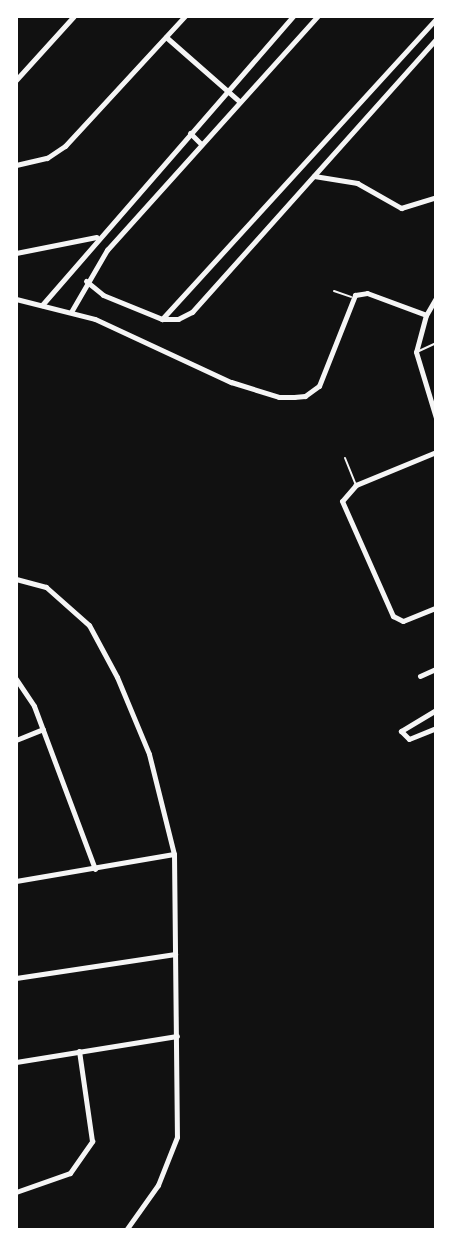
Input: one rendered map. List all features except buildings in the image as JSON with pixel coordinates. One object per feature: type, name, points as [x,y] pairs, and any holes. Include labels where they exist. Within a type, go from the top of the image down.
[{"type":"street","points":[[16,80],[74,16]]},
{"type":"street","points":[[16,165],[47,158],[65,146],[185,16]]},
{"type":"street","points":[[42,305],[98,237],[293,16]]},
{"type":"street","points":[[71,312],[86,281],[107,250],[318,16]]},
{"type":"street","points":[[162,318],[435,19]]},
{"type":"street","points":[[166,37],[240,102]]},
{"type":"street","points":[[86,281],[103,296],[162,318],[178,319],[192,312],[435,39]]},
{"type":"street","points":[[190,133],[201,144]]},
{"type":"street","points":[[314,176],[357,183],[401,208],[435,197]]},
{"type":"street","points":[[16,253],[98,237]]},
{"type":"street","points":[[16,299],[95,319],[231,382],[279,397],[305,396],[319,386],[351,297],[367,293],[426,315]]},
{"type":"street","points":[[435,300],[426,315],[416,352],[435,418]]},
{"type":"street","points":[[435,452],[349,489],[343,507],[393,615],[408,620],[435,608]]},
{"type":"street","points":[[16,579],[46,587],[89,625],[117,677],[149,754],[174,854],[177,1137],[158,1185],[126,1230]]},
{"type":"street","points":[[420,676],[435,669]]},
{"type":"street","points":[[16,679],[25,688],[43,729],[95,869]]},
{"type":"street","points":[[435,710],[401,731],[408,739],[435,728]]},
{"type":"street","points":[[16,740],[43,729]]},
{"type":"street","points":[[16,881],[174,854]]},
{"type":"street","points":[[16,978],[175,954]]},
{"type":"street","points":[[16,1062],[177,1036]]},
{"type":"street","points":[[16,1183],[17,1192],[70,1173],[92,1141],[79,1052]]},
{"type":"lane","points":[[334,291],[351,297]]},
{"type":"lane","points":[[416,352],[435,343]]},
{"type":"lane","points":[[345,458],[356,485]]}]
